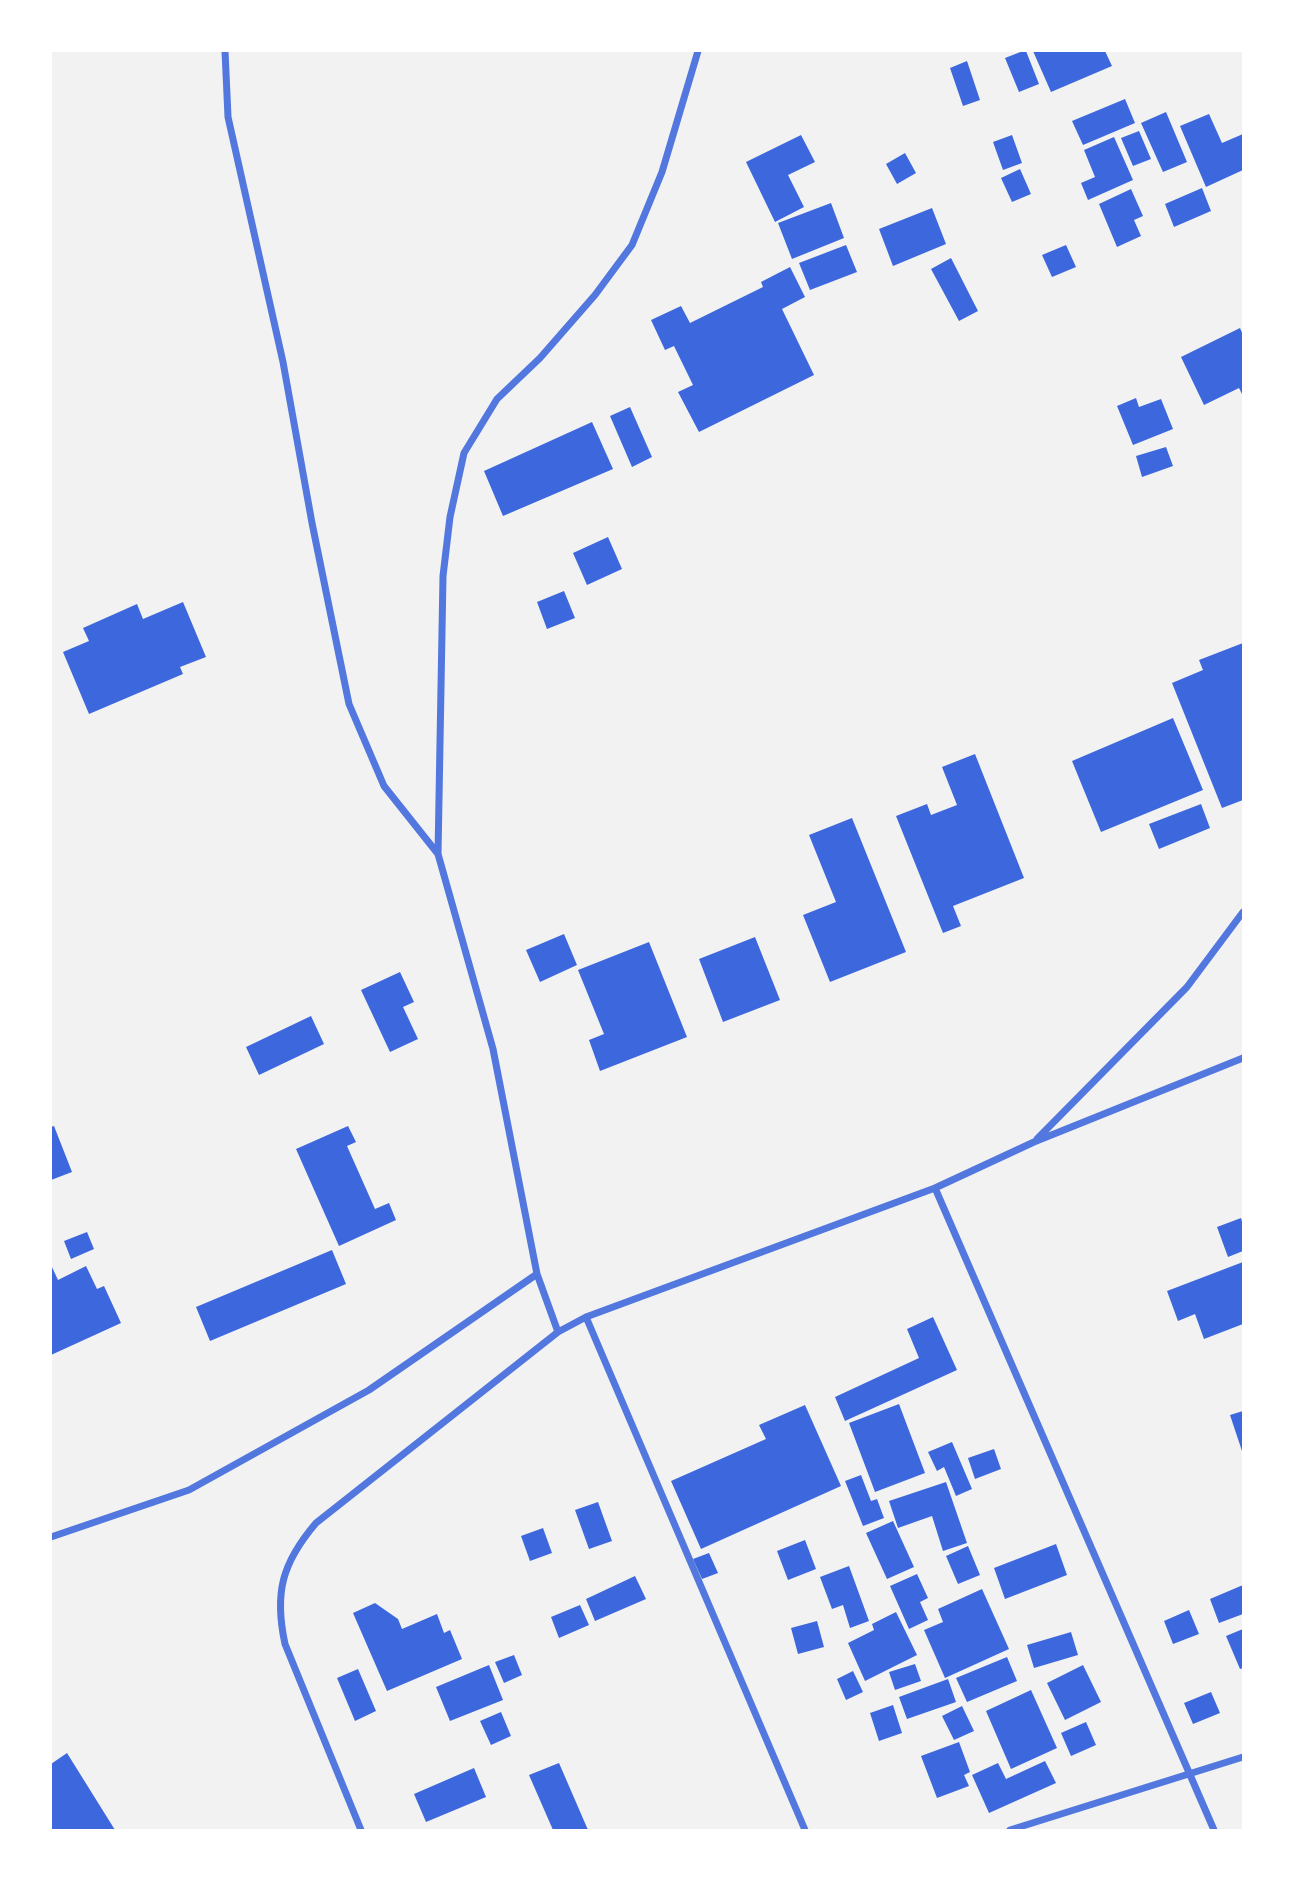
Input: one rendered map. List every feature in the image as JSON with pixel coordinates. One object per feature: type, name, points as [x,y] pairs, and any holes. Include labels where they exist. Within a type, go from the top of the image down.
[{"type":"street","points":[[225,51],[228,117],[283,362],[349,704],[384,786],[438,854]]},
{"type":"street","points":[[558,1332],[537,1274],[493,1049],[438,854],[443,576],[450,517],[464,453],[497,399],[540,358],[595,295],[632,245],[662,172],[698,51]]},
{"type":"street","points":[[1034,1142],[1187,987],[1243,912]]},
{"type":"street","points":[[361,1830],[285,1644],[279,1618],[287,1567],[299,1543],[316,1523],[558,1332],[586,1317],[935,1188],[1034,1142],[1243,1058]]},
{"type":"street","points":[[935,1188],[1214,1830]]},
{"type":"street","points":[[51,1537],[190,1490],[369,1390],[537,1274]]},
{"type":"street","points":[[586,1317],[805,1830]]},
{"type":"street","points":[[1010,1830],[1243,1756]]},
{"type":"building","points":[[1026,51],[1039,84],[1019,92],[1005,58]]},
{"type":"building","points":[[1033,51],[1105,51],[1112,66],[1051,92]]},
{"type":"building","points":[[967,61],[980,100],[963,106],[950,68]]},
{"type":"building","points":[[1125,99],[1135,123],[1083,145],[1072,121]]},
{"type":"building","points":[[1166,112],[1187,162],[1163,172],[1141,123]]},
{"type":"building","points":[[1209,114],[1222,143],[1243,134],[1243,170],[1206,187],[1180,126]]},
{"type":"building","points":[[1139,131],[1151,159],[1133,166],[1121,138]]},
{"type":"building","points":[[801,135],[815,162],[788,175],[804,207],[775,222],[746,162]]},
{"type":"building","points":[[1012,135],[1022,163],[1003,170],[993,142]]},
{"type":"building","points":[[1114,137],[1133,180],[1088,200],[1081,183],[1095,177],[1084,150]]},
{"type":"building","points":[[905,153],[916,173],[897,184],[886,164]]},
{"type":"building","points":[[1020,169],[1031,194],[1012,202],[1001,178]]},
{"type":"building","points":[[1202,188],[1211,211],[1174,227],[1165,204]]},
{"type":"building","points":[[1131,189],[1143,216],[1134,220],[1141,236],[1117,247],[1099,204]]},
{"type":"building","points":[[831,203],[844,238],[792,259],[778,223]]},
{"type":"building","points":[[932,208],[946,244],[893,266],[879,229]]},
{"type":"building","points":[[846,245],[857,272],[810,290],[799,263]]},
{"type":"building","points":[[1066,245],[1076,267],[1052,277],[1042,255]]},
{"type":"building","points":[[951,258],[978,311],[959,321],[931,269]]},
{"type":"building","points":[[790,267],[805,297],[782,309],[814,375],[699,432],[678,392],[693,385],[674,346],[665,350],[651,320],[681,306],[690,323],[763,287],[761,282]]},
{"type":"building","points":[[1240,328],[1243,335],[1243,396],[1239,388],[1204,405],[1181,357]]},
{"type":"building","points":[[1136,398],[1139,407],[1161,399],[1173,429],[1133,445],[1117,406]]},
{"type":"building","points":[[630,407],[652,457],[632,467],[610,416]]},
{"type":"building","points":[[592,422],[613,469],[503,516],[484,471]]},
{"type":"building","points":[[1166,447],[1173,466],[1142,477],[1136,456]]},
{"type":"building","points":[[608,537],[622,569],[587,585],[573,553]]},
{"type":"building","points":[[564,591],[575,618],[547,629],[537,602]]},
{"type":"building","points":[[183,602],[206,657],[180,667],[183,674],[89,714],[63,652],[89,641],[83,628],[137,604],[143,619]]},
{"type":"building","points":[[1243,643],[1243,800],[1222,808],[1172,683],[1203,670],[1199,660]]},
{"type":"building","points":[[1173,718],[1203,790],[1101,832],[1072,761]]},
{"type":"building","points":[[975,754],[1024,878],[953,906],[961,926],[943,933],[896,816],[927,804],[931,815],[957,805],[942,767]]},
{"type":"building","points":[[1201,804],[1210,828],[1159,849],[1149,824]]},
{"type":"building","points":[[852,818],[906,952],[830,982],[803,915],[836,902],[809,835]]},
{"type":"building","points":[[564,934],[577,965],[540,982],[526,950]]},
{"type":"building","points":[[755,937],[780,1000],[723,1022],[699,959]]},
{"type":"building","points":[[649,942],[687,1037],[600,1071],[589,1040],[604,1034],[578,970]]},
{"type":"building","points":[[400,972],[414,1002],[403,1007],[418,1039],[390,1052],[361,990]]},
{"type":"building","points":[[311,1016],[324,1044],[259,1075],[246,1047]]},
{"type":"building","points":[[54,1126],[72,1172],[51,1180],[51,1127]]},
{"type":"building","points":[[348,1126],[356,1142],[347,1146],[375,1209],[389,1203],[396,1220],[339,1246],[296,1149]]},
{"type":"building","points":[[1241,1218],[1243,1251],[1228,1257],[1217,1227]]},
{"type":"building","points":[[87,1232],[94,1249],[71,1259],[64,1241]]},
{"type":"building","points":[[332,1250],[346,1284],[210,1341],[196,1307]]},
{"type":"building","points":[[1243,1262],[1243,1324],[1204,1339],[1195,1314],[1178,1321],[1167,1291]]},
{"type":"building","points":[[51,1265],[58,1280],[86,1266],[97,1289],[104,1286],[121,1323],[51,1355]]},
{"type":"building","points":[[933,1317],[957,1370],[845,1421],[835,1397],[919,1358],[907,1329]]},
{"type":"building","points":[[899,1404],[925,1473],[875,1492],[849,1423]]},
{"type":"building","points":[[805,1405],[841,1486],[701,1549],[671,1481],[766,1439],[759,1425]]},
{"type":"building","points":[[1243,1411],[1243,1454],[1230,1415]]},
{"type":"building","points":[[952,1442],[972,1489],[956,1496],[944,1467],[937,1471],[928,1452]]},
{"type":"building","points":[[994,1449],[1001,1469],[975,1479],[968,1458]]},
{"type":"building","points":[[861,1475],[871,1501],[877,1499],[884,1518],[863,1526],[845,1481]]},
{"type":"building","points":[[946,1482],[967,1543],[943,1551],[932,1516],[898,1528],[889,1501]]},
{"type":"building","points":[[598,1502],[612,1541],[589,1549],[575,1510]]},
{"type":"building","points":[[893,1521],[914,1567],[887,1579],[866,1533]]},
{"type":"building","points":[[543,1528],[552,1553],[530,1561],[521,1536]]},
{"type":"building","points":[[805,1540],[816,1569],[788,1580],[777,1551]]},
{"type":"building","points":[[1056,1544],[1067,1575],[1005,1599],[994,1568]]},
{"type":"building","points":[[968,1546],[980,1575],[958,1584],[946,1556]]},
{"type":"building","points":[[709,1553],[718,1573],[702,1579],[693,1559]]},
{"type":"building","points":[[849,1566],[869,1621],[850,1628],[843,1605],[832,1609],[820,1577]]},
{"type":"building","points":[[917,1574],[928,1598],[920,1602],[928,1620],[909,1629],[890,1586]]},
{"type":"building","points":[[635,1576],[646,1599],[595,1621],[586,1599]]},
{"type":"building","points":[[1243,1585],[1243,1614],[1219,1623],[1210,1599]]},
{"type":"building","points":[[982,1589],[1009,1649],[945,1678],[924,1630],[943,1622],[938,1609]]},
{"type":"building","points":[[375,1603],[398,1619],[402,1629],[437,1614],[444,1633],[450,1630],[462,1659],[387,1691],[353,1613]]},
{"type":"building","points":[[580,1605],[589,1625],[559,1638],[551,1617]]},
{"type":"building","points":[[1189,1610],[1199,1634],[1173,1644],[1164,1621]]},
{"type":"building","points":[[896,1612],[917,1655],[865,1681],[848,1643],[874,1630],[872,1624]]},
{"type":"building","points":[[817,1621],[824,1647],[798,1654],[791,1628]]},
{"type":"building","points":[[1243,1629],[1243,1668],[1240,1669],[1226,1636]]},
{"type":"building","points":[[1071,1632],[1078,1655],[1034,1668],[1027,1645]]},
{"type":"building","points":[[514,1655],[522,1675],[504,1683],[495,1662]]},
{"type":"building","points":[[1007,1657],[1017,1681],[967,1702],[956,1678]]},
{"type":"building","points":[[915,1664],[921,1681],[895,1690],[889,1672]]},
{"type":"building","points":[[489,1665],[503,1700],[450,1721],[436,1687]]},
{"type":"building","points":[[1083,1665],[1101,1702],[1065,1720],[1047,1683]]},
{"type":"building","points":[[358,1669],[376,1711],[355,1721],[337,1678]]},
{"type":"building","points":[[853,1671],[863,1692],[846,1700],[837,1679]]},
{"type":"building","points":[[948,1679],[956,1702],[907,1719],[899,1697]]},
{"type":"building","points":[[1031,1690],[1057,1748],[1011,1769],[986,1711]]},
{"type":"building","points":[[1211,1692],[1220,1713],[1193,1724],[1184,1703]]},
{"type":"building","points":[[893,1705],[902,1733],[879,1741],[870,1713]]},
{"type":"building","points":[[962,1706],[974,1731],[954,1740],[942,1716]]},
{"type":"building","points":[[501,1712],[511,1736],[491,1745],[480,1721]]},
{"type":"building","points":[[1086,1722],[1096,1745],[1071,1756],[1061,1733]]},
{"type":"building","points":[[959,1742],[970,1772],[964,1775],[969,1786],[937,1798],[921,1756]]},
{"type":"building","points":[[67,1753],[115,1830],[51,1830],[51,1764]]},
{"type":"building","points":[[1045,1761],[1056,1783],[989,1813],[972,1775],[998,1763],[1006,1779]]},
{"type":"building","points":[[559,1763],[588,1830],[553,1830],[529,1775]]},
{"type":"building","points":[[474,1768],[486,1797],[426,1822],[414,1794]]}]
